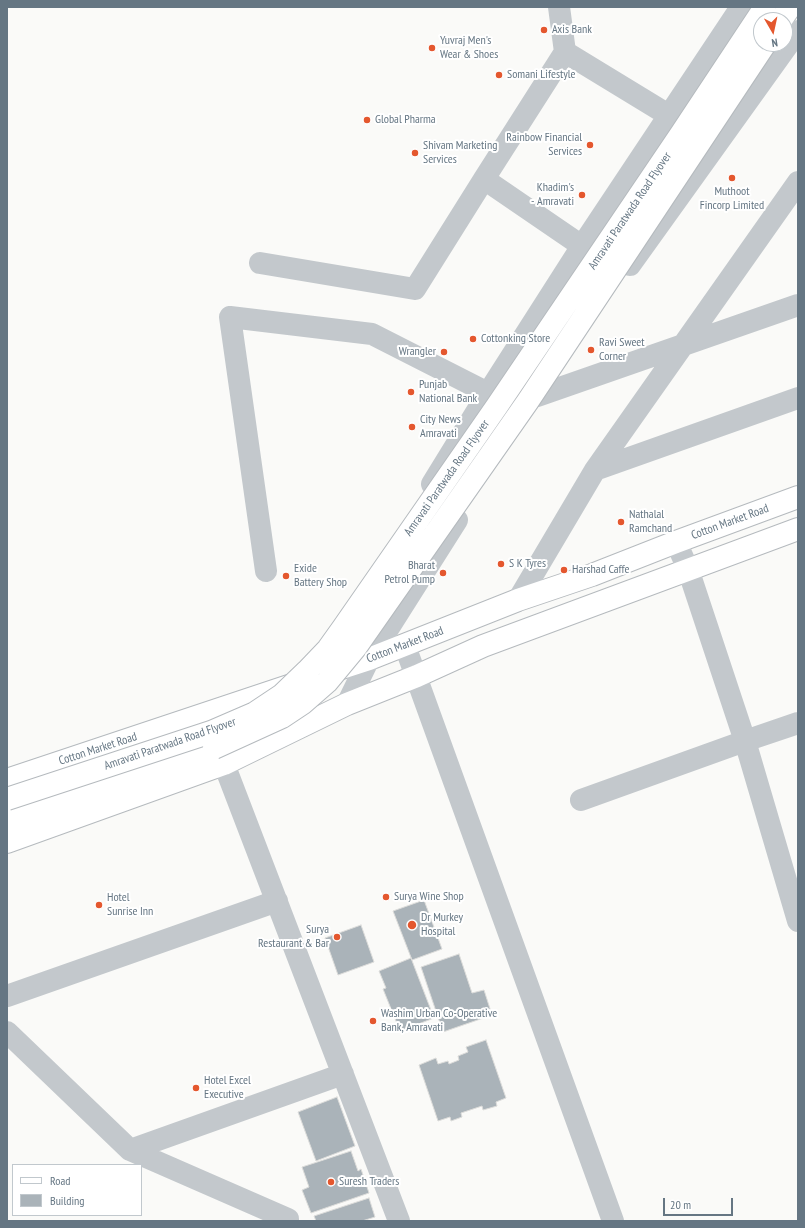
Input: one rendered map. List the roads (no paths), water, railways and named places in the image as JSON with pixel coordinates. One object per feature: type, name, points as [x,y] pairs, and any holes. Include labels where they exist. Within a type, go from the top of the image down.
[{"type":"main road","name":"Amravati Paratwada Road Flyover","points":[[7,799],[211,732],[255,713],[282,695],[307,671],[328,649],[497,406],[681,134],[764,7]]},
{"type":"main road","name":"Amravati Paratwada Road Flyover","points":[[7,820],[219,756],[282,717],[327,682],[356,647],[528,401],[760,52]]},
{"type":"main road","name":"Cotton Market Road","points":[[7,780],[406,646],[518,600],[592,575],[798,497]]},
{"type":"main road","points":[[7,842],[219,756],[296,730],[347,704],[417,676],[483,646],[798,529]]},
{"type":"street","points":[[260,262],[415,289],[565,52],[559,7]]},
{"type":"street","points":[[296,730],[322,674],[376,573],[582,246],[670,116],[741,7]]},
{"type":"street","points":[[347,704],[369,659],[537,396],[798,31]]},
{"type":"street","points":[[565,52],[670,116]]},
{"type":"street","points":[[484,179],[582,246]]},
{"type":"street","points":[[518,600],[595,470],[798,182]]},
{"type":"street","points":[[537,396],[798,305]]},
{"type":"street","points":[[266,571],[230,317],[372,334],[488,393]]},
{"type":"street","points":[[595,470],[798,398]]},
{"type":"street","points":[[676,542],[688,569],[745,741],[798,921]]},
{"type":"street","points":[[406,646],[613,1221]]},
{"type":"street","points":[[581,800],[798,723]]},
{"type":"street","points":[[219,756],[277,901],[399,1221]]},
{"type":"street","points":[[7,996],[277,901]]},
{"type":"street","points":[[7,1032],[130,1150],[288,1219],[288,1221]]},
{"type":"street","points":[[130,1150],[343,1074]]},
{"type":"place","name":"Axis Bank","points":[[544,30]]},
{"type":"place","name":"Yuvraj Men's Wear & Shoes","points":[[432,48]]},
{"type":"place","name":"Somani Lifestyle","points":[[499,75]]},
{"type":"place","name":"Global Pharma","points":[[367,120]]},
{"type":"place","name":"Rainbow Financial Services","points":[[590,145]]},
{"type":"place","name":"Shivam Marketing Services","points":[[415,153]]},
{"type":"place","name":"Muthoot Fincorp Limited","points":[[732,178]]},
{"type":"place","name":"Khadim's - Amravati","points":[[582,195]]},
{"type":"place","name":"Cottonking Store","points":[[473,339]]},
{"type":"place","name":"Ravi Sweet Corner","points":[[591,350]]},
{"type":"place","name":"Wrangler","points":[[444,352]]},
{"type":"place","name":"Punjab National Bank","points":[[411,392]]},
{"type":"place","name":"City News Amravati","points":[[412,427]]},
{"type":"place","name":"Nathalal Ramchand","points":[[621,522]]},
{"type":"place","name":"S K Tyres","points":[[501,564]]},
{"type":"place","name":"Harshad Caffe","points":[[564,570]]},
{"type":"place","name":"Bharat Petrol Pump","points":[[443,573]]},
{"type":"place","name":"Exide Battery Shop","points":[[286,576]]},
{"type":"place","name":"Surya Wine Shop","points":[[386,897]]},
{"type":"place","name":"Hotel Sunrise Inn","points":[[99,905]]},
{"type":"place","name":"Dr Murkey Hospital","points":[[412,925]]},
{"type":"place","name":"Surya Restaurant & Bar","points":[[337,937]]},
{"type":"place","name":"Washim Urban Co-Operative Bank, Amravati","points":[[373,1021]]},
{"type":"place","name":"Hotel Excel Executive","points":[[196,1088]]},
{"type":"place","name":"Suresh Traders","points":[[331,1182]]}]
